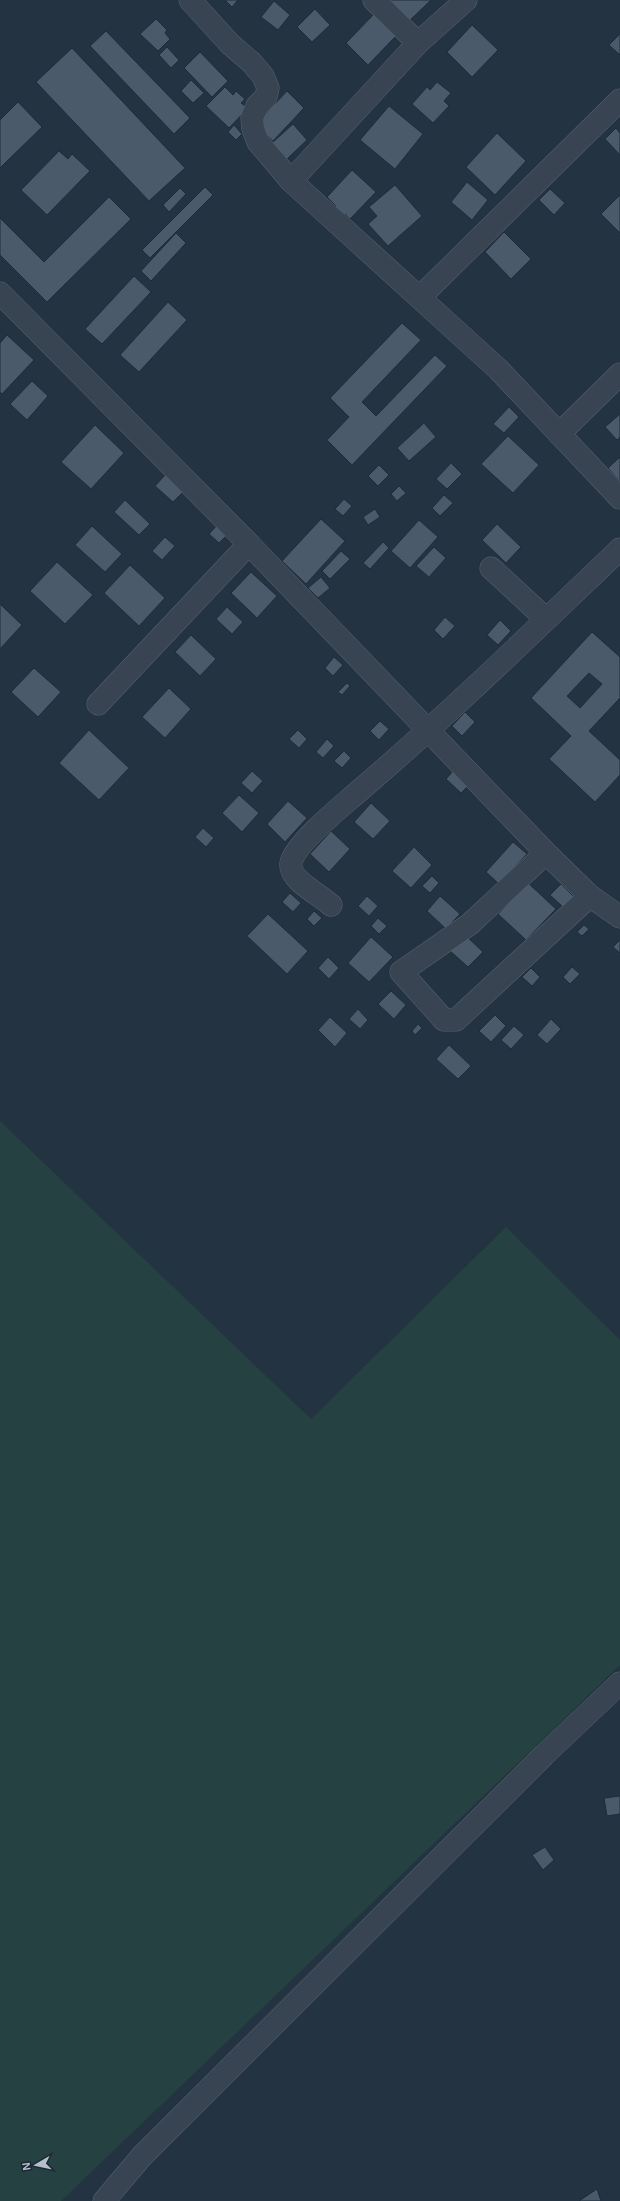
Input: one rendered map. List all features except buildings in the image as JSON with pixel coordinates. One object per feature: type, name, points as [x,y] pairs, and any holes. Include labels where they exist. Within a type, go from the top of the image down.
[{"type":"street","points":[[190,0],[230,44],[251,62],[263,76],[268,88],[266,97],[257,106],[252,118],[253,129],[258,142],[291,181],[498,369],[620,498]]},
{"type":"street","points":[[374,0],[418,43]]},
{"type":"street","points":[[291,181],[418,43],[466,0]]},
{"type":"street","points":[[420,297],[620,100]]},
{"type":"street","points":[[0,293],[249,544],[546,853],[590,896],[620,917]]},
{"type":"street","points":[[559,434],[620,374]]},
{"type":"street","points":[[98,704],[249,544]]},
{"type":"street","points":[[331,905],[294,875],[291,863],[298,849],[336,811],[429,732],[620,549]]},
{"type":"street","points":[[491,568],[546,619]]},
{"type":"street","points":[[546,853],[470,924],[401,972],[444,1020],[456,1020],[590,896]]},
{"type":"street","points":[[104,2201],[142,2156],[544,1755],[620,1683]]},
{"type":"green space","points":[[0,1121],[311,1419],[506,1227],[620,1340],[620,1665],[61,2201],[0,2201]]}]
